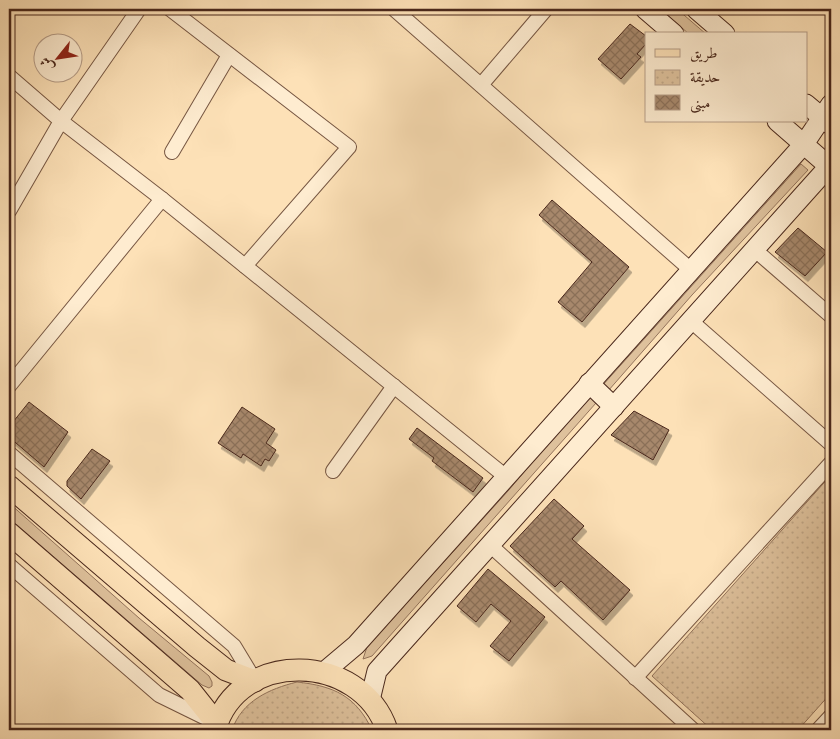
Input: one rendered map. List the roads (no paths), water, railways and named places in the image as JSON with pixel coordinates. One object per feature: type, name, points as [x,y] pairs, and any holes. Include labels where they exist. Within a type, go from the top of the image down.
[{"type":"main road","points":[[645,9],[672,32]]},
{"type":"main road","points":[[696,9],[723,32]]},
{"type":"main road","points":[[324,672],[356,645],[828,116],[808,105]]},
{"type":"main road","points":[[370,700],[377,671],[831,166],[778,122]]},
{"type":"main road","points":[[589,382],[614,407]]},
{"type":"main road","points":[[9,486],[197,648],[226,670],[255,681]]},
{"type":"main road","points":[[9,533],[190,690],[216,727],[227,707],[240,692],[255,681],[285,671],[300,669],[324,672],[349,682],[370,700],[384,721],[387,730]]},
{"type":"street","points":[[9,211],[62,121],[139,9]]},
{"type":"street","points":[[170,9],[350,147],[245,266]]},
{"type":"street","points":[[394,9],[691,270]]},
{"type":"street","points":[[481,85],[546,9]]},
{"type":"street","points":[[172,152],[230,55]]},
{"type":"street","points":[[9,76],[62,121],[162,199],[505,476]]},
{"type":"street","points":[[9,386],[162,199]]},
{"type":"street","points":[[755,250],[831,316]]},
{"type":"street","points":[[691,321],[831,444]]},
{"type":"street","points":[[333,471],[394,386]]},
{"type":"street","points":[[9,453],[234,646],[255,681]]},
{"type":"street","points":[[635,678],[831,463]]},
{"type":"street","points":[[490,545],[693,730]]},
{"type":"street","points":[[9,565],[159,695],[216,727]]},
{"type":"street","points":[[818,730],[831,716]]}]
